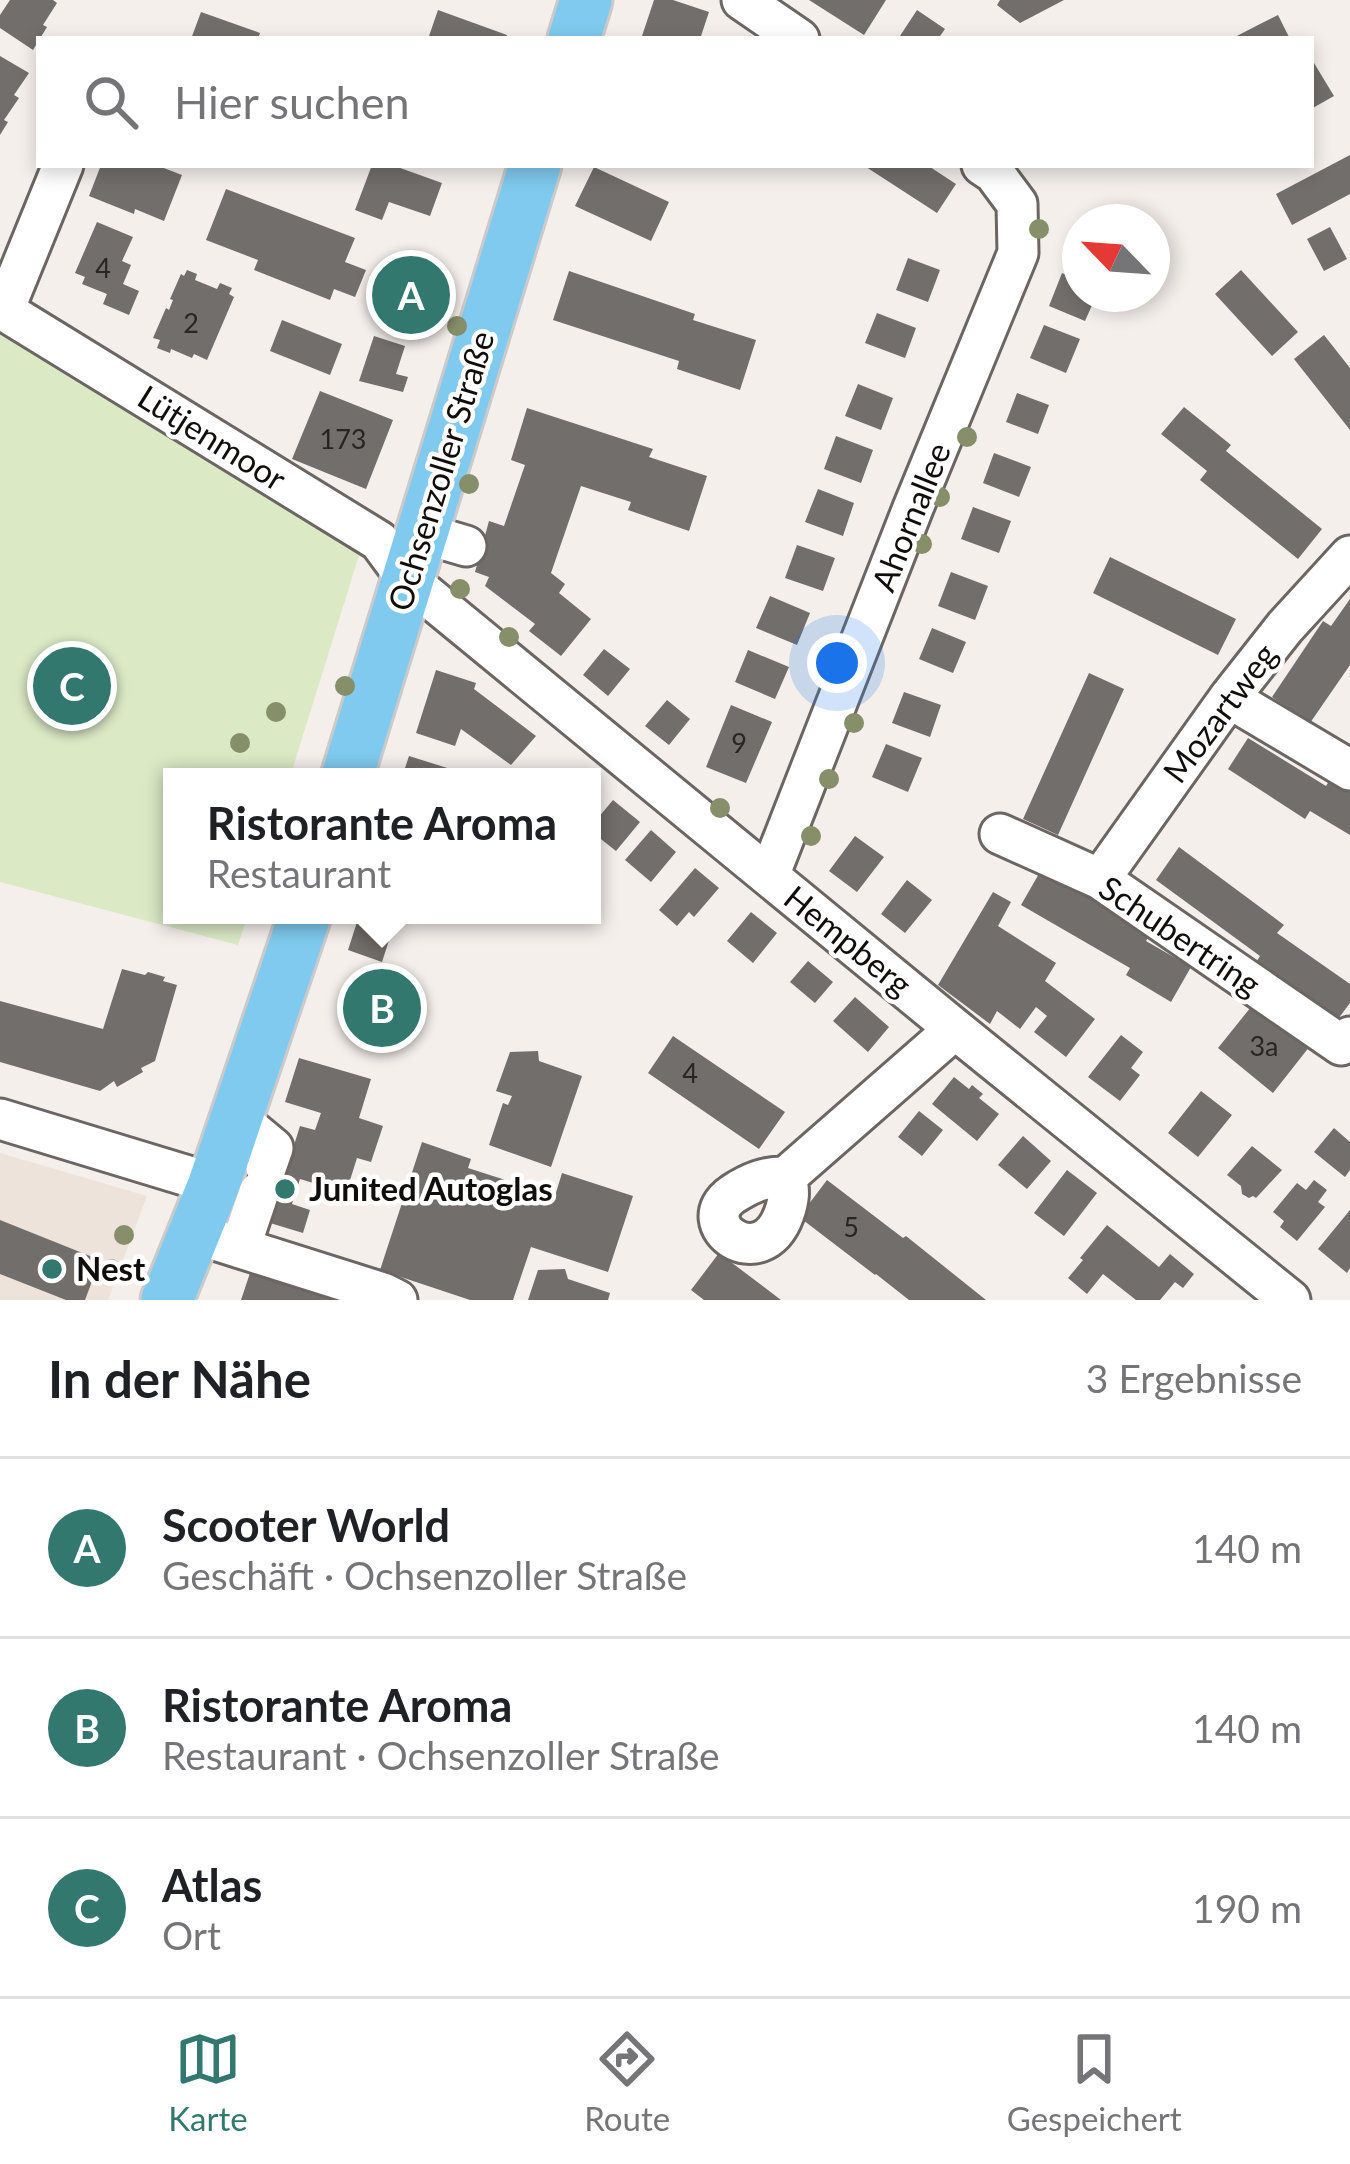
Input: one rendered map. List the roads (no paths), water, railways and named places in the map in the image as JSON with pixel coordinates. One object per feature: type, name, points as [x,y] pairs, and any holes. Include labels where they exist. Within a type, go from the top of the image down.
[{"type":"main road","points":[[575,36],[586,0]]},
{"type":"main road","name":"Ochsenzoller Straße","points":[[350,768],[432,552],[534,168]]},
{"type":"main road","points":[[167,1300],[218,1241],[246,1181],[237,1118],[301,924]]},
{"type":"street","points":[[742,0],[795,36]]},
{"type":"street","name":"Lütjenmoor","points":[[63,168],[2,309],[379,541],[432,552]]},
{"type":"street","name":"Ahornallee","points":[[770,876],[1018,253],[1017,204],[986,168]]},
{"type":"street","name":"Hempberg","points":[[432,552],[770,876],[1290,1300]]},
{"type":"street","name":"Mozartweg","points":[[1100,879],[1229,698],[1350,556]]},
{"type":"street","points":[[1229,698],[1350,770]]},
{"type":"street","name":"Schubertring","points":[[1000,834],[1100,879],[1340,1045],[1350,1036]]},
{"type":"street","points":[[786,1177],[955,1029]]},
{"type":"street","points":[[0,1120],[246,1181]]},
{"type":"street","points":[[218,1241],[383,1293],[405,1294]]},
{"type":"place","name":"Scooter World","points":[[411,295]]},
{"type":"place","name":"Atlas","points":[[72,686]]},
{"type":"place","name":"Ristorante Aroma","points":[[382,1008]]},
{"type":"place","name":"Junited Autoglas","points":[[285,1189]]},
{"type":"place","name":"Nest","points":[[52,1269]]}]
